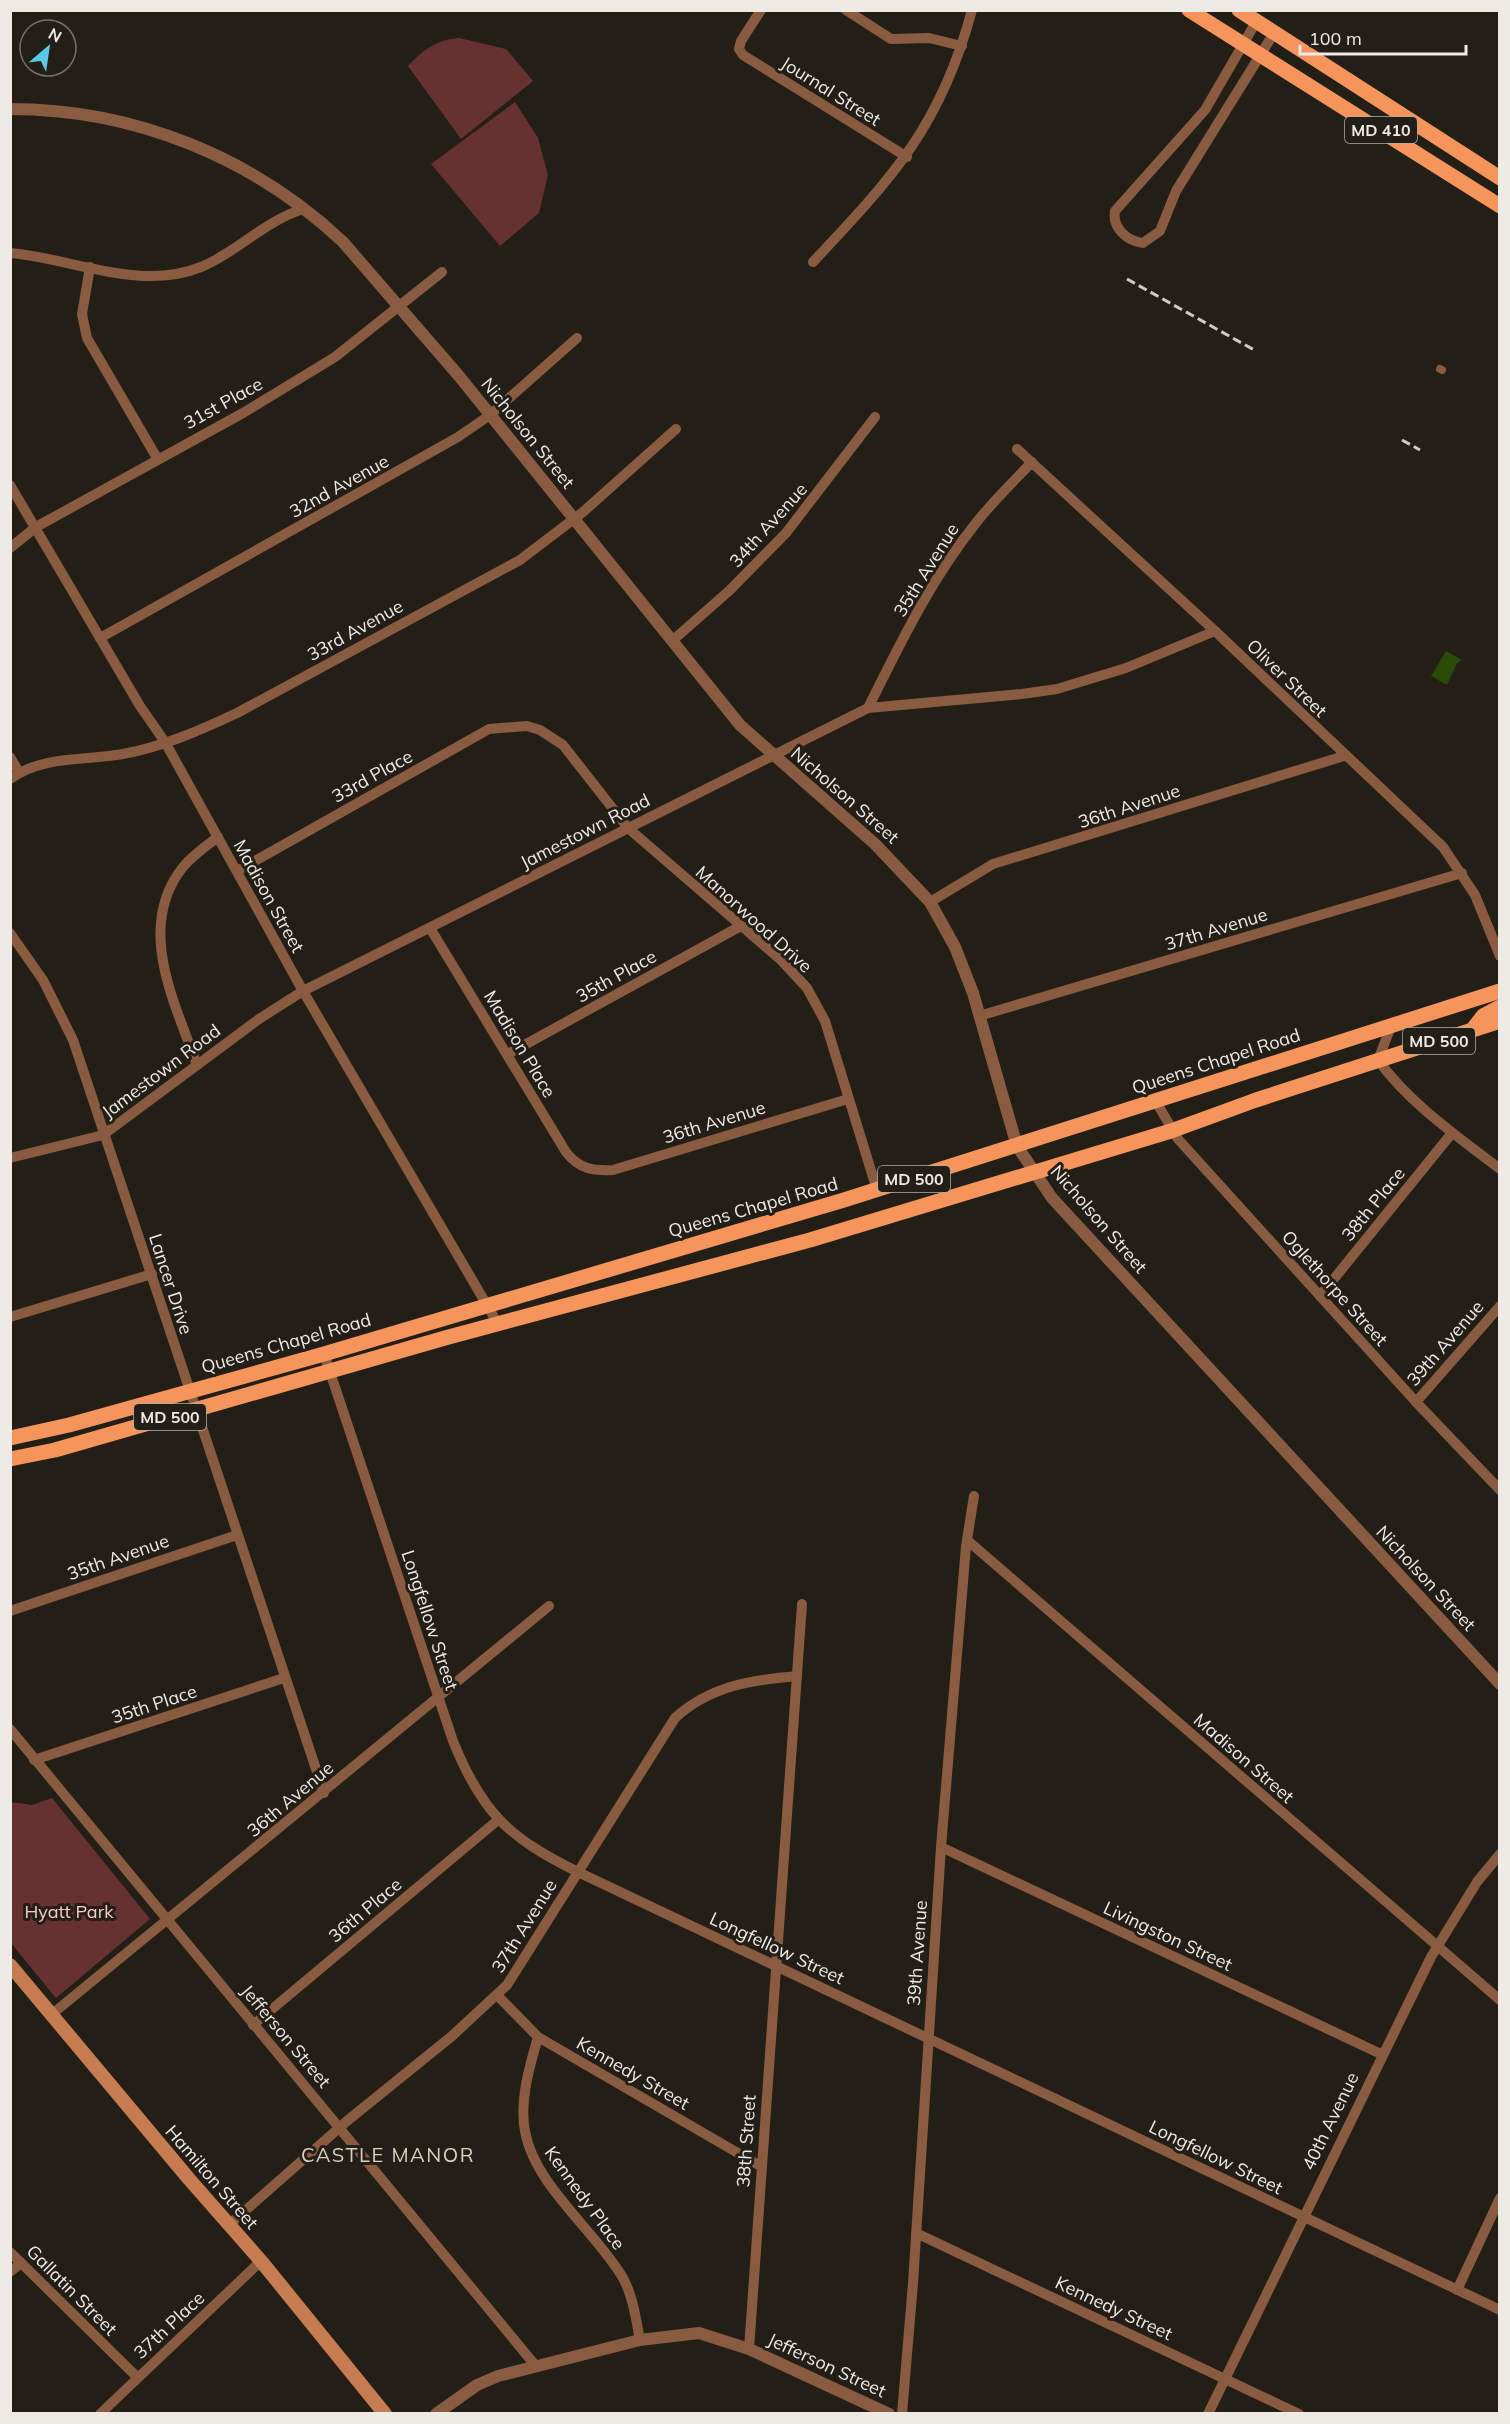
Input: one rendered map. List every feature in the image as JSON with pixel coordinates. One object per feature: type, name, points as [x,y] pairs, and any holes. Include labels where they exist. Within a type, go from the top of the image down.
[{"type":"main road","name":"MD 410","points":[[1189,10],[1500,206]]},
{"type":"main road","name":"MD 410","points":[[1239,10],[1500,178]]},
{"type":"main road","name":"Queens Chapel Road","points":[[10,1438],[69,1425],[324,1354],[486,1304],[877,1190],[1500,991]]},
{"type":"main road","points":[[1473,1029],[1483,1016],[1500,1007]]},
{"type":"main road","name":"MD 500","points":[[10,1459],[55,1450],[498,1324],[810,1240],[1171,1131],[1256,1100],[1500,1021]]},
{"type":"main road","name":"Hamilton Street","points":[[10,1965],[189,2179],[261,2261],[385,2414]]},
{"type":"street","name":"Journal Street","points":[[761,10],[741,41],[739,49],[743,55],[907,157]]},
{"type":"street","points":[[846,10],[891,39],[929,38],[962,46]]},
{"type":"street","points":[[813,262],[883,187],[907,157],[934,113],[962,46],[972,10]]},
{"type":"street","points":[[1256,22],[1205,110],[1115,211],[1116,224],[1128,238],[1143,243],[1160,231],[1176,191],[1274,33]]},
{"type":"street","name":"Nicholson Street","points":[[10,109],[54,109],[84,113],[147,128],[180,140],[252,174],[304,209],[343,242],[401,307],[490,415],[740,724],[772,756],[882,850],[930,902],[960,958],[1017,1146],[1052,1198],[1500,1684]]},
{"type":"street","points":[[10,252],[135,275],[180,274],[224,257],[270,223],[304,209]]},
{"type":"street","points":[[90,267],[82,314],[87,338],[157,458]]},
{"type":"street","name":"31st Place","points":[[10,548],[36,527],[157,458],[243,413],[335,357],[401,307],[442,272]]},
{"type":"street","name":"32nd Avenue","points":[[100,638],[407,468],[490,415],[577,338]]},
{"type":"street","name":"34th Avenue","points":[[672,641],[730,590],[786,533],[875,417]]},
{"type":"street","name":"33rd Avenue","points":[[15,775],[57,760],[121,754],[165,742],[237,713],[444,599],[480,582],[544,544],[676,429]]},
{"type":"street","name":"Oliver Street","points":[[1017,449],[1215,631],[1344,756],[1443,847],[1462,873],[1486,916],[1500,956]]},
{"type":"street","name":"35th Avenue","points":[[868,708],[908,628],[940,574],[975,523],[1032,462]]},
{"type":"street","name":"Madison Street","points":[[10,485],[100,638],[165,742],[303,992],[498,1324]]},
{"type":"street","name":"Jamestown Road","points":[[10,1158],[103,1135],[267,1014],[303,992],[868,708],[1057,689],[1126,668],[1215,631]]},
{"type":"street","name":"33rd Place","points":[[237,871],[489,729],[508,725],[527,726]]},
{"type":"street","name":"Manorwood Drive","points":[[527,726],[546,734],[562,745],[628,828],[739,927],[781,960],[807,988],[825,1021],[877,1190]]},
{"type":"street","name":"36th Avenue","points":[[930,902],[993,864],[1344,756]]},
{"type":"street","points":[[10,758],[15,775]]},
{"type":"street","points":[[197,1065],[167,979],[159,926],[165,899],[178,874],[193,857],[218,837]]},
{"type":"street","name":"37th Avenue","points":[[979,1016],[1462,873]]},
{"type":"street","name":"35th Place","points":[[508,1054],[739,927]]},
{"type":"street","name":"Madison Place","points":[[430,928],[566,1152],[576,1163],[588,1169]]},
{"type":"street","name":"Lancer Drive","points":[[10,933],[43,980],[64,1021],[83,1070],[284,1678],[324,1792]]},
{"type":"street","points":[[1392,1024],[1378,1060],[1398,1086],[1452,1133],[1500,1170]]},
{"type":"street","name":"36th Avenue","points":[[588,1169],[614,1170],[848,1099]]},
{"type":"street","name":"Oglethorpe Street","points":[[1155,1100],[1171,1131],[1416,1402],[1500,1490]]},
{"type":"street","name":"38th Place","points":[[1320,1296],[1452,1133]]},
{"type":"street","points":[[10,1317],[152,1274]]},
{"type":"street","name":"39th Avenue","points":[[1416,1402],[1500,1306]]},
{"type":"street","name":"Longfellow Street","points":[[324,1354],[438,1699],[464,1769],[498,1820],[532,1848],[578,1872],[1500,2310]]},
{"type":"street","name":"39th Avenue","points":[[902,2414],[941,1847],[967,1540],[974,1496]]},
{"type":"street","name":"35th Avenue","points":[[10,1611],[237,1535]]},
{"type":"street","name":"Madison Street","points":[[967,1540],[1500,2000]]},
{"type":"street","name":"38th Street","points":[[749,2349],[802,1604]]},
{"type":"street","name":"36th Avenue","points":[[51,2015],[168,1922],[549,1606]]},
{"type":"street","name":"37th Avenue","points":[[230,2224],[339,2128],[497,1995],[514,1977],[662,1736],[687,1706],[721,1688],[740,1683],[796,1676]]},
{"type":"street","name":"35th Place","points":[[34,1760],[284,1678]]},
{"type":"street","name":"Jefferson Street","points":[[10,1729],[535,2365]]},
{"type":"street","name":"36th Place","points":[[253,2025],[498,1820]]},
{"type":"street","name":"Livingston Street","points":[[941,1847],[1381,2054]]},
{"type":"street","name":"40th Avenue","points":[[1208,2414],[1381,2054],[1437,1946],[1477,1882],[1500,1854]]},
{"type":"street","name":"Kennedy Street","points":[[497,1995],[538,2037],[762,2167]]},
{"type":"street","name":"Kennedy Place","points":[[538,2037],[525,2098],[524,2130],[530,2150],[544,2176],[624,2279],[635,2312],[640,2340]]},
{"type":"street","points":[[1457,2290],[1500,2198]]},
{"type":"street","name":"Kennedy Street","points":[[916,2234],[1299,2414]]},
{"type":"street","name":"Gallatin Street","points":[[10,2252],[137,2377]]},
{"type":"street","name":"37th Place","points":[[100,2414],[261,2261]]},
{"type":"street","points":[[10,2272],[21,2263]]},
{"type":"street","points":[[436,2414],[477,2385],[535,2365],[640,2340],[699,2333],[749,2349]]},
{"type":"street","name":"Jefferson Street","points":[[749,2349],[889,2414]]},
{"type":"green space","points":[[459,38],[506,49],[533,81],[461,139],[408,66],[431,46]]},
{"type":"green space","points":[[515,102],[538,138],[548,175],[539,213],[500,246],[431,164]]},
{"type":"green space","name":"Hyatt Park","points":[[52,1798],[150,1919],[56,1998],[11,1943],[11,1802],[32,1805]]},
{"type":"shaded area","points":[[1446,651],[1462,660],[1457,663],[1447,685],[1431,676]]},
{"type":"railway","points":[[1127,279],[1256,351]]},
{"type":"railway","points":[[1402,440],[1420,450]]},
{"type":"district","name":"CASTLE MANOR","points":[[388,2154]]}]
